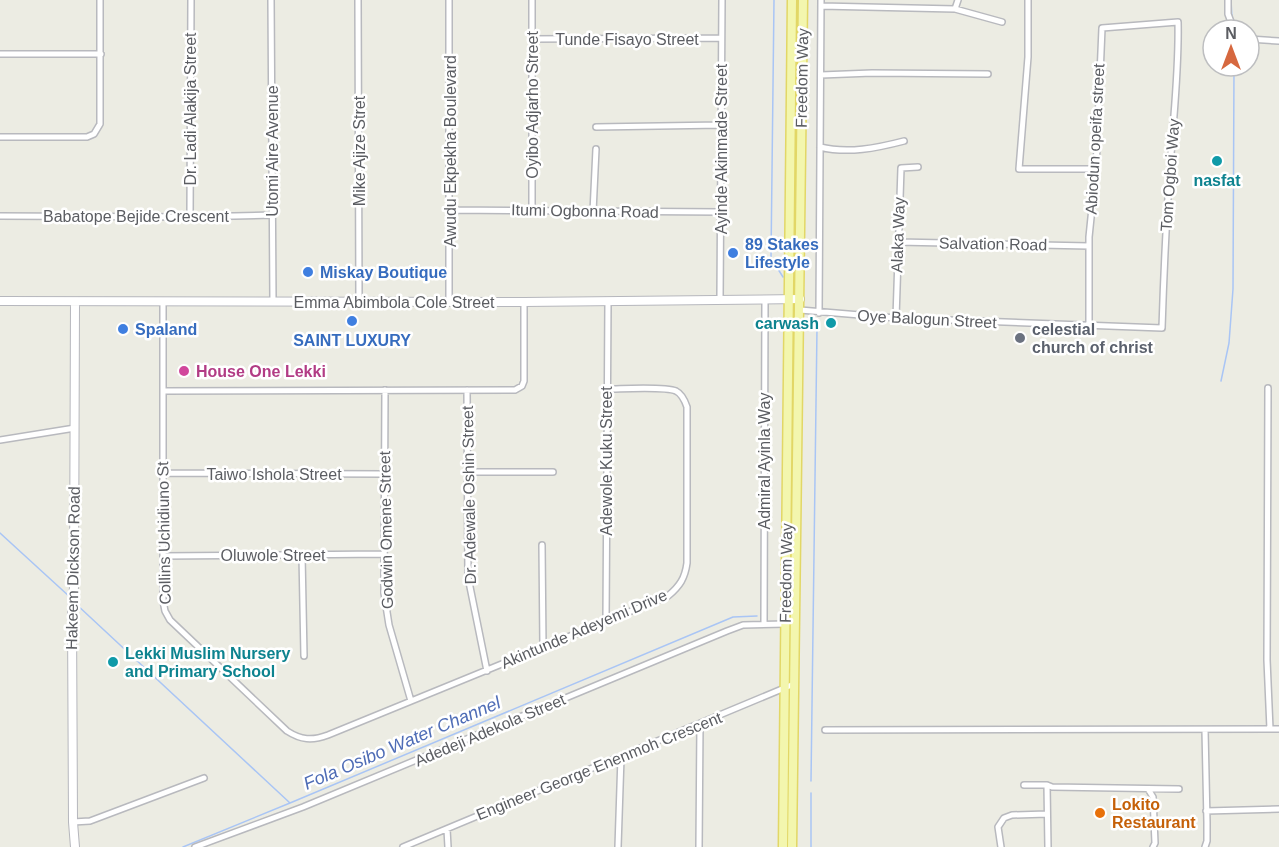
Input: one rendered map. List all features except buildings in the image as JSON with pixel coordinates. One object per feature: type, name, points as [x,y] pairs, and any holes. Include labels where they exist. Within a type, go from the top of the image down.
[{"type":"main road","name":"Freedom Way","points":[[783,847],[792,0]]},
{"type":"main road","name":"Freedom Way","points":[[792,847],[803,0]]},
{"type":"street","points":[[0,136],[87,137],[94,134],[100,124],[100,0]]},
{"type":"street","name":"Dr. Ladi Alakija Street","points":[[190,218],[191,0]]},
{"type":"street","name":"Utomi Aire Avenue","points":[[272,0],[273,302]]},
{"type":"street","name":"Mike Ajize Stret","points":[[358,0],[359,302]]},
{"type":"street","name":"Awudu Ekpekha Boulevard","points":[[449,0],[450,302]]},
{"type":"street","name":"Oyibo Adjarho Street","points":[[532,0],[532,211]]},
{"type":"street","name":"Ayinde Akinmade Street","points":[[720,299],[722,0]]},
{"type":"street","points":[[955,9],[958,0]]},
{"type":"street","points":[[1028,0],[1028,57],[1019,169],[1096,169]]},
{"type":"street","points":[[1228,0],[1230,18]]},
{"type":"street","points":[[819,313],[821,3],[955,9],[1002,22]]},
{"type":"street","name":"Abiodun opeifa street","points":[[1089,327],[1089,246],[1096,169],[1102,28],[1178,22]]},
{"type":"street","name":"Tom Ogboi Way","points":[[1162,328],[1165,239],[1178,89],[1178,22]]},
{"type":"street","name":"Tunde Fisayo Street","points":[[532,39],[722,38]]},
{"type":"street","points":[[1261,40],[1279,42]]},
{"type":"street","points":[[0,54],[101,54]]},
{"type":"street","points":[[821,75],[988,74]]},
{"type":"street","points":[[596,127],[721,125]]},
{"type":"street","points":[[820,147],[858,150],[904,141]]},
{"type":"street","points":[[593,212],[596,149]]},
{"type":"street","name":"Alaka Way","points":[[896,318],[901,168],[918,167]]},
{"type":"street","name":"Itumi Ogbonna Road","points":[[450,210],[721,212]]},
{"type":"street","name":"Babatope Bejide Crescent","points":[[0,216],[190,218],[273,215]]},
{"type":"street","name":"Salvation Road","points":[[898,242],[1089,246]]},
{"type":"street","name":"Admiral Ayinla Way","points":[[764,624],[765,299]]},
{"type":"street","points":[[789,299],[800,299]]},
{"type":"street","name":"Emma Abimbola Cole Street","points":[[0,301],[524,302],[789,299]]},
{"type":"street","name":"Adewole Kuku Street","points":[[606,621],[608,301]]},
{"type":"street","name":"Hakeem Dickson Road","points":[[75,302],[72,615],[75,847]]},
{"type":"street","name":"Collins Uchidiuno St","points":[[163,302],[163,601],[165,611],[170,620],[287,730],[303,739]]},
{"type":"street","points":[[163,391],[515,390],[522,386],[524,302]]},
{"type":"street","name":"Oye Balogun Street","points":[[800,310],[896,318],[1162,328]]},
{"type":"street","points":[[1268,388],[1270,729]]},
{"type":"street","name":"Akintunde Adeyemi Drive","points":[[303,739],[318,739],[669,596],[682,582],[687,563],[687,407],[685,401],[679,393],[669,389],[607,389]]},
{"type":"street","name":"Godwin Omene Street","points":[[385,390],[385,610],[411,701]]},
{"type":"street","name":"Dr. Adewale Oshin Street","points":[[467,390],[468,577],[487,670]]},
{"type":"street","points":[[0,440],[75,428]]},
{"type":"street","points":[[468,472],[553,472]]},
{"type":"street","name":"Taiwo Ishola Street","points":[[163,473],[384,474]]},
{"type":"street","points":[[542,545],[543,647]]},
{"type":"street","name":"Oluwole Street","points":[[163,556],[384,554]]},
{"type":"street","points":[[302,555],[304,656]]},
{"type":"street","name":"Adedeji Adekola Street","points":[[195,847],[303,807],[727,631],[743,625],[786,624]]},
{"type":"street","name":"Engineer George Enenmoh Crescent","points":[[403,847],[794,684]]},
{"type":"street","points":[[699,847],[700,724]]},
{"type":"street","points":[[825,730],[1279,729]]},
{"type":"street","points":[[1205,730],[1207,841],[1205,847]]},
{"type":"street","points":[[618,847],[621,757]]},
{"type":"street","points":[[73,822],[90,821],[204,778]]},
{"type":"street","points":[[1024,785],[1047,785],[1052,788],[1179,789]]},
{"type":"street","points":[[1047,785],[1048,847]]},
{"type":"street","points":[[1148,789],[1154,797],[1155,843],[1153,847]]},
{"type":"street","points":[[1206,811],[1279,809]]},
{"type":"street","points":[[1001,847],[998,827],[1004,818],[1012,815],[1047,814]]},
{"type":"street","points":[[447,829],[448,847]]},
{"type":"street","name":"Hakeem Dickson Road","points":[[68,847],[74,834]]},
{"type":"waterway","points":[[774,0],[771,258],[783,277]]},
{"type":"waterway","points":[[1231,0],[1232,18]]},
{"type":"waterway","points":[[1221,381],[1229,343],[1233,289],[1234,78]]},
{"type":"waterway","points":[[810,320],[817,328],[811,781]]},
{"type":"waterway","name":"Fola Osibo Water Channel","points":[[0,533],[71,598]]},
{"type":"waterway","name":"Fola Osibo Water Channel","points":[[76,604],[290,803],[733,617],[757,616]]},
{"type":"waterway","points":[[811,793],[811,847]]},
{"type":"waterway","points":[[183,847],[290,803]]},
{"type":"place","name":"nasfat","points":[[1217,161]]},
{"type":"place","name":"89 Stakes Lifestyle","points":[[733,253]]},
{"type":"place","name":"Miskay Boutique","points":[[308,272]]},
{"type":"place","name":"SAINT LUXURY","points":[[352,321]]},
{"type":"place","name":"carwash","points":[[831,323]]},
{"type":"place","name":"Spaland","points":[[123,329]]},
{"type":"place","name":"celestial church of christ","points":[[1020,338]]},
{"type":"place","name":"House One Lekki","points":[[184,371]]},
{"type":"place","name":"Lekki Muslim Nursery and Primary School","points":[[113,662]]},
{"type":"place","name":"Lokito Restaurant","points":[[1100,813]]}]
